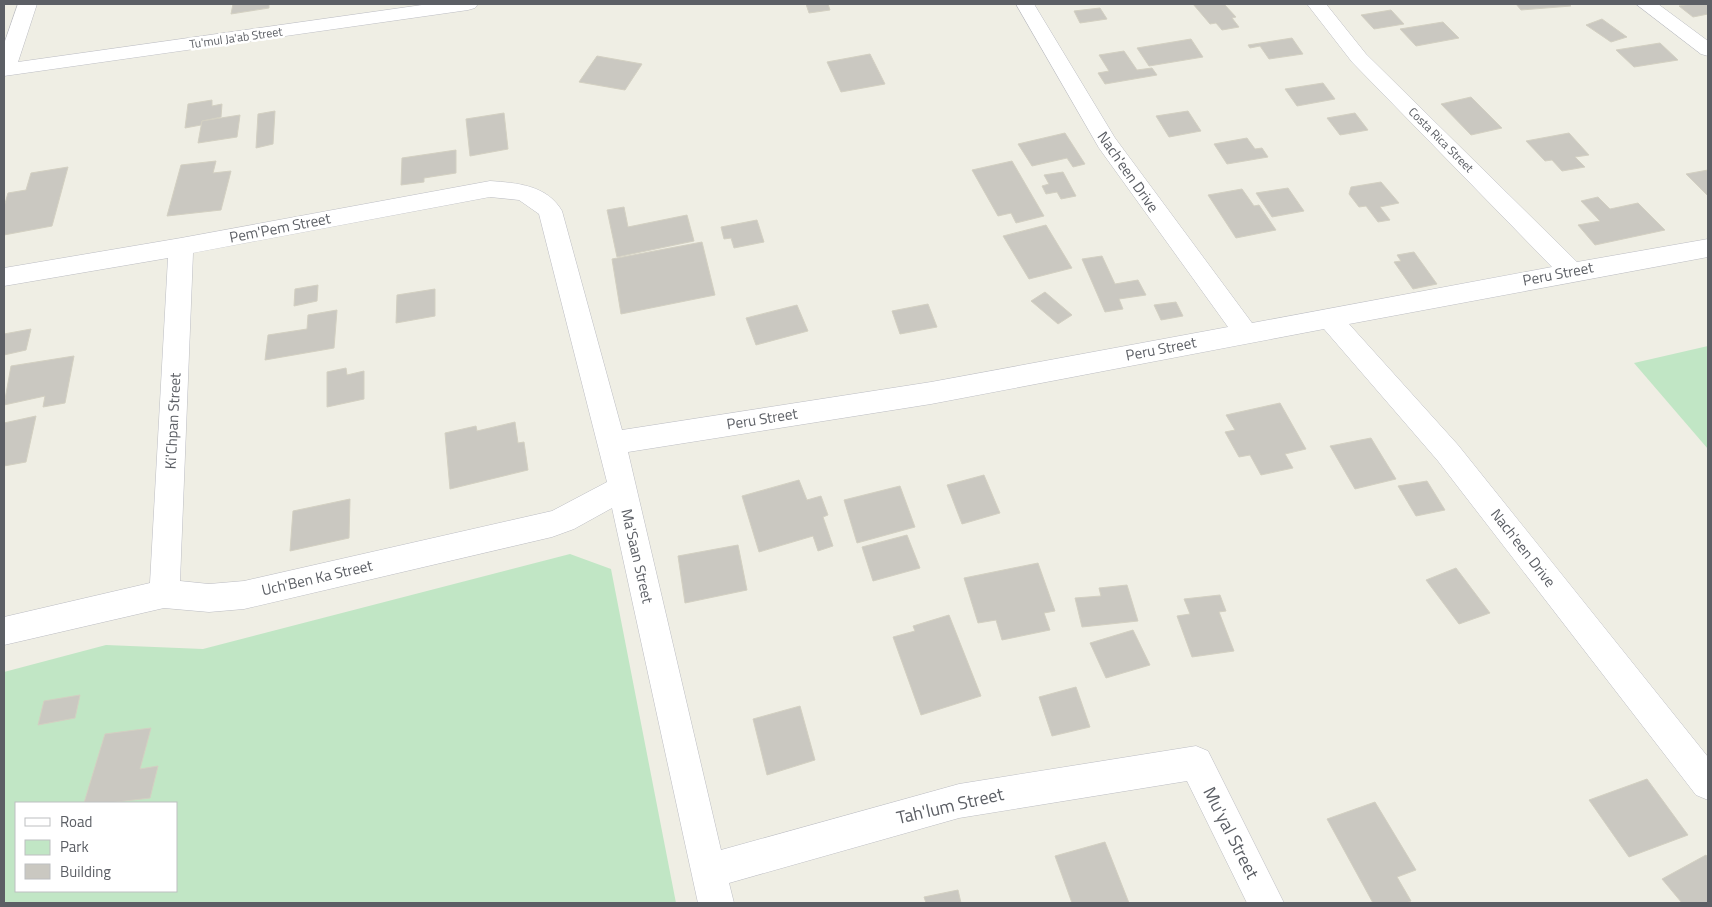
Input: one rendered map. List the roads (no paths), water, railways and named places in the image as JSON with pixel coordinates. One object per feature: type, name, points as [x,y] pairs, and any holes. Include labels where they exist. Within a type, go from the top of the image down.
[{"type":"street","points":[[4,70],[27,4]]},
{"type":"street","points":[[316,26],[318,4]]},
{"type":"street","name":"Tu'mul Ja'ab Street","points":[[4,70],[468,4]]},
{"type":"street","name":"Nach'een Drive","points":[[1025,4],[1107,143],[1245,332]]},
{"type":"street","name":"Costa Rica Street","points":[[1316,4],[1359,58],[1571,271]]},
{"type":"street","points":[[1646,4],[1708,50]]},
{"type":"street","name":"Pem'Pem Street","points":[[4,277],[181,247],[490,189],[520,191],[540,199],[550,211]]},
{"type":"street","name":"Ma'Saan Street","points":[[550,211],[612,443],[716,903]]},
{"type":"street","name":"Ki'Chpan Street","points":[[164,594],[181,247]]},
{"type":"street","name":"Peru Street","points":[[612,443],[974,386],[1245,332],[1330,319],[1571,271],[1708,248]]},
{"type":"street","name":"Nach'een Drive","points":[[1330,319],[1448,454],[1708,783]]},
{"type":"street","name":"Uch'Ben Ka Street","points":[[4,631],[164,594],[209,598],[244,595],[532,529],[564,520],[622,488]]},
{"type":"street","name":"Tah'lum Street","points":[[710,871],[959,801],[1196,763]]},
{"type":"street","name":"Mu'yal Street","points":[[1196,763],[1266,903]]}]
